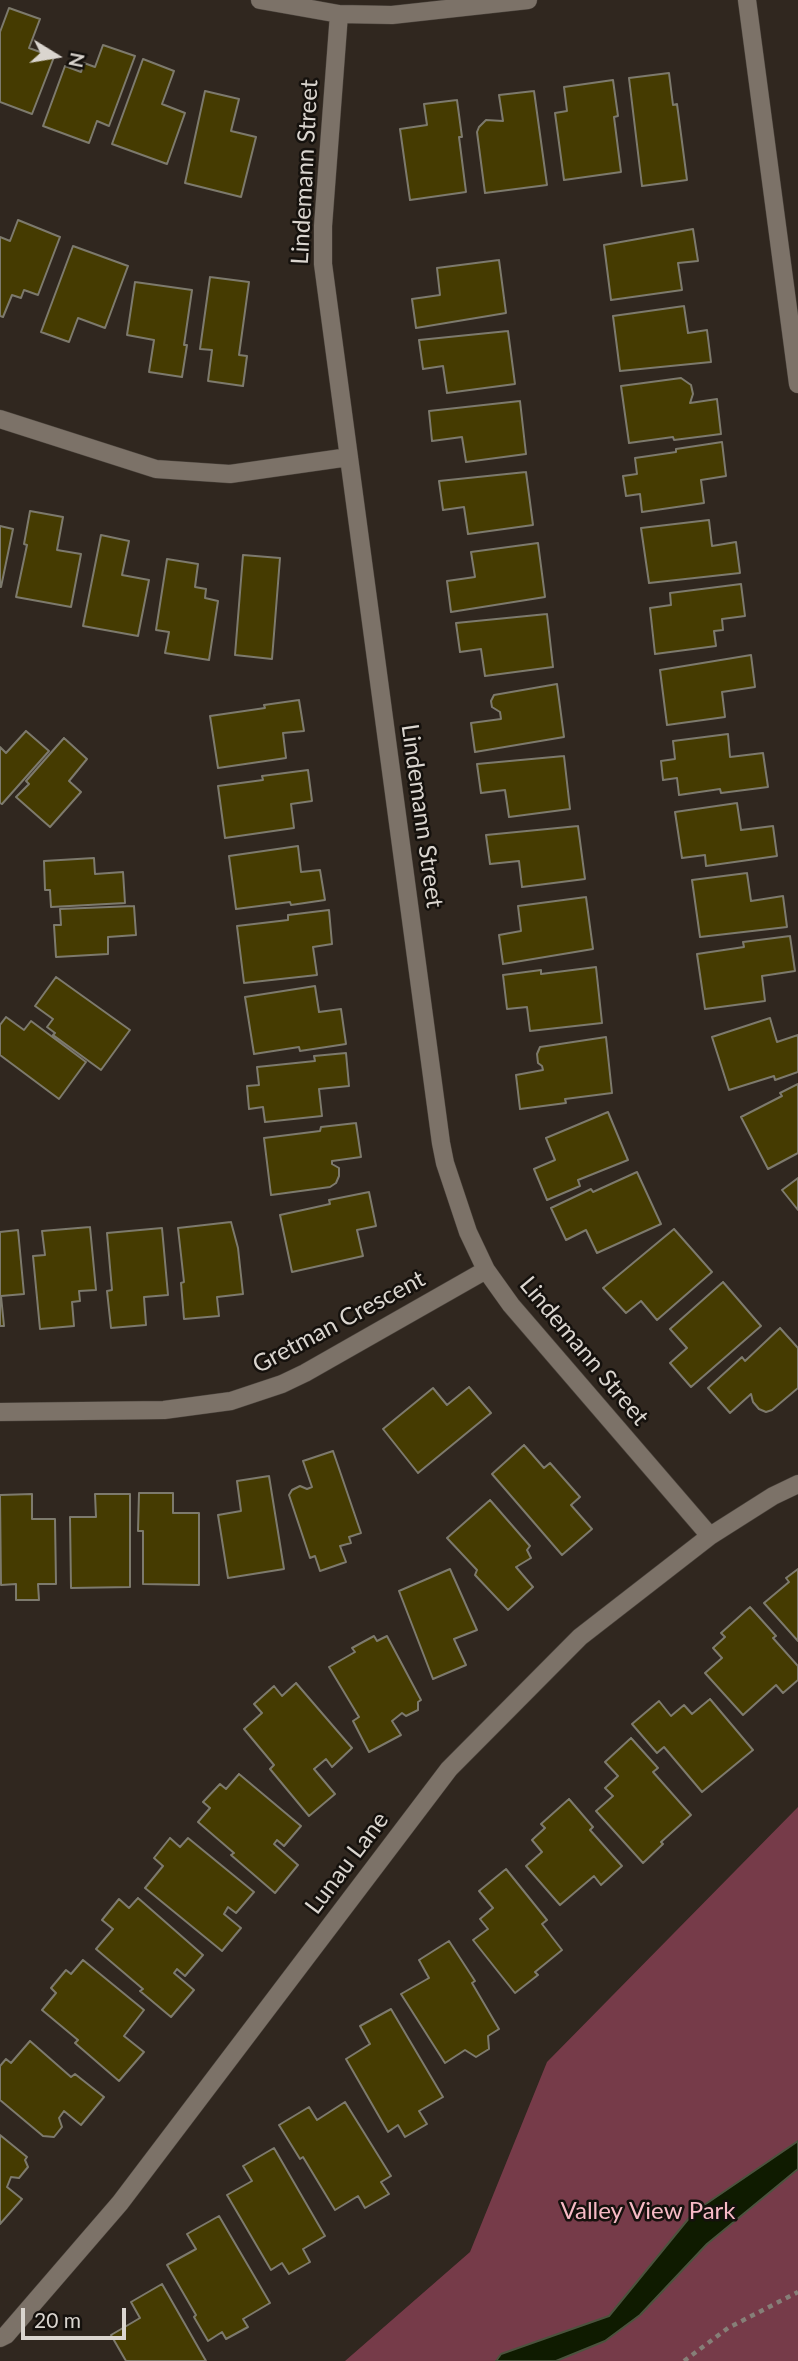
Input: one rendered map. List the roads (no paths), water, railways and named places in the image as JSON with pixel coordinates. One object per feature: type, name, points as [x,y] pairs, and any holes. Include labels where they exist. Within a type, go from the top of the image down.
[{"type":"street","points":[[260,0],[339,14],[392,15],[528,0]]},
{"type":"street","points":[[747,0],[798,384]]},
{"type":"street","name":"Lindemann Street","points":[[339,14],[323,226],[323,264],[441,1143],[455,1199],[468,1232],[486,1269],[510,1305],[710,1536]]},
{"type":"street","points":[[0,419],[156,469],[230,474],[349,457]]},
{"type":"street","name":"Gretman Crescent","points":[[0,1412],[164,1410],[231,1401],[270,1389],[305,1373],[486,1269]]},
{"type":"street","name":"Lunau Lane","points":[[0,2338],[6,2335],[120,2203],[449,1769],[580,1637],[710,1536],[773,1496],[798,1484]]},
{"type":"park label","name":"Valley View Park","points":[[648,2211]]}]
